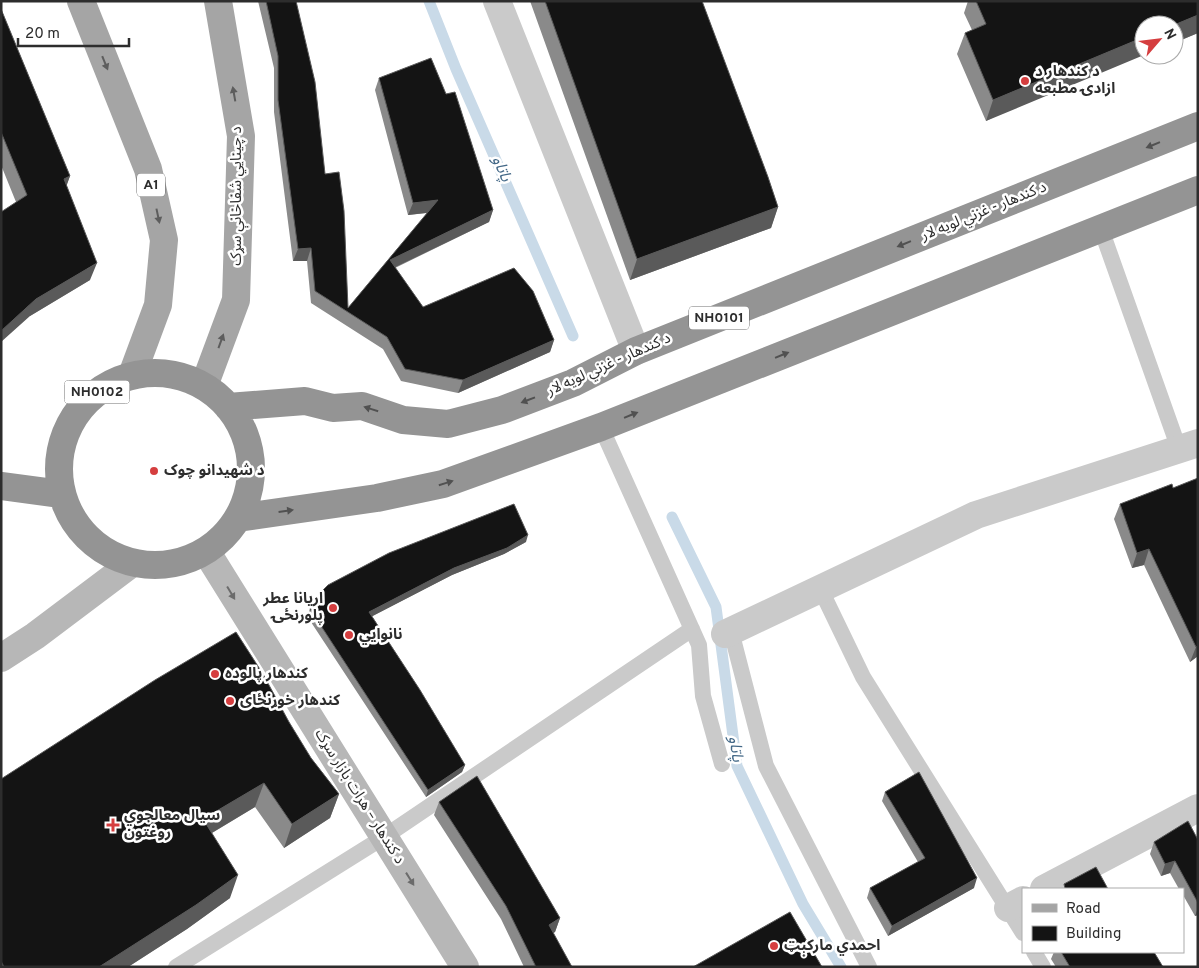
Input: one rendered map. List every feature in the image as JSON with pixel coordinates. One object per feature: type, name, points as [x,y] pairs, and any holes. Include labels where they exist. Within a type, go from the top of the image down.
[{"type":"highway","name":"د کندهار - غزني لويه لار","points":[[228,407],[304,401],[333,408],[362,406],[403,420],[448,424],[502,410],[573,383],[636,351],[1198,126]]},
{"type":"highway","points":[[238,518],[378,498],[443,484],[601,426],[1198,190]]},
{"type":"highway","name":"NH0102","points":[[157,372],[181,376],[204,386],[228,407],[244,432],[251,461],[249,491],[238,518],[224,536],[206,551],[183,562],[158,566],[132,563],[100,549],[76,525],[61,494],[59,455],[72,419],[97,391],[132,375],[157,372]]},
{"type":"highway","points":[[1,486],[61,494]]},
{"type":"main road","name":"A1","points":[[81,1],[148,169],[164,240],[158,305],[132,375]]},
{"type":"main road","name":"د چينايي شفاخانې سړک","points":[[204,386],[236,300],[240,136],[218,1]]},
{"type":"main road","name":"د کندهار – هرات بازار سړک","points":[[206,551],[465,967]]},
{"type":"main road","points":[[1,658],[35,636],[132,563]]},
{"type":"street","points":[[497,1],[636,351]]},
{"type":"street","points":[[715,638],[976,515],[1189,446]]},
{"type":"street","points":[[1046,888],[1198,808]]},
{"type":"lane","points":[[1101,229],[1189,446]]},
{"type":"lane","points":[[601,426],[692,629],[715,638],[766,766],[869,967]]},
{"type":"lane","points":[[820,588],[863,677],[1015,904],[1022,929]]},
{"type":"lane","points":[[176,967],[384,837],[692,629]]},
{"type":"lane","points":[[715,638],[703,696],[722,764]]},
{"type":"lane","points":[[1035,953],[1043,967]]},
{"type":"building","points":[[266,1],[296,1],[315,82],[325,174],[339,172],[344,211],[348,308],[438,200],[413,203],[379,78],[431,58],[446,94],[455,92],[493,210],[390,260],[423,307],[514,268],[533,291],[554,340],[463,380],[405,369],[387,337],[315,291],[311,248],[298,249],[278,100],[278,56]]},
{"type":"building","points":[[545,1],[702,1],[778,207],[637,259]]},
{"type":"building","name":"د کندهار د ازادۍ مطبعه","points":[[976,1],[1198,1],[1198,15],[1184,21],[1184,15],[1134,15],[1134,41],[993,100],[965,33],[986,24]]},
{"type":"building","points":[[1,9],[70,176],[64,179],[97,263],[36,299],[1,331],[1,212],[27,195],[1,132]]},
{"type":"building","points":[[1198,478],[1198,645],[1196,647],[1149,549],[1137,553],[1120,504],[1172,484],[1173,488]]},
{"type":"building","points":[[514,504],[528,535],[507,548],[454,568],[369,612],[420,690],[465,765],[428,790],[310,609],[315,598],[328,585],[389,553]]},
{"type":"building","name":"سيال معالجوي روغتون","points":[[236,632],[263,674],[311,758],[339,794],[292,824],[264,783],[203,819],[238,875],[196,905],[99,967],[4,967],[1,961],[1,779],[155,680]]},
{"type":"building","points":[[919,772],[977,878],[892,926],[870,888],[925,858],[885,792]]},
{"type":"building","points":[[477,776],[560,918],[549,925],[572,967],[536,967],[506,906],[439,802]]},
{"type":"building","points":[[1188,821],[1198,840],[1198,903],[1175,861],[1165,864],[1154,842]]},
{"type":"building","points":[[1096,867],[1107,888],[1065,888],[1064,884]]},
{"type":"building","points":[[790,912],[822,967],[693,967]]},
{"type":"building","points":[[1062,953],[1155,953],[1163,967],[1070,967]]},
{"type":"waterway","name":"پاتاو","points":[[429,1],[456,69],[573,336]]},
{"type":"waterway","name":"پاتاو","points":[[672,517],[716,607],[737,766],[803,904],[841,967]]},
{"type":"place","name":"د کندهار د ازادۍ مطبعه","points":[[1025,81]]},
{"type":"place","name":"د شهيدانو چوک","points":[[154,471]]},
{"type":"place","name":"اريانا عطر پلورنځۍ","points":[[333,608]]},
{"type":"place","name":"نانوايي","points":[[349,635]]},
{"type":"place","name":"کندهار پالوده","points":[[215,674]]},
{"type":"place","name":"کندهار خوړنځای","points":[[230,701]]},
{"type":"place","name":"سيال معالجوي روغتون","points":[[113,825]]},
{"type":"place","name":"احمدي مارکېټ","points":[[774,946]]}]
